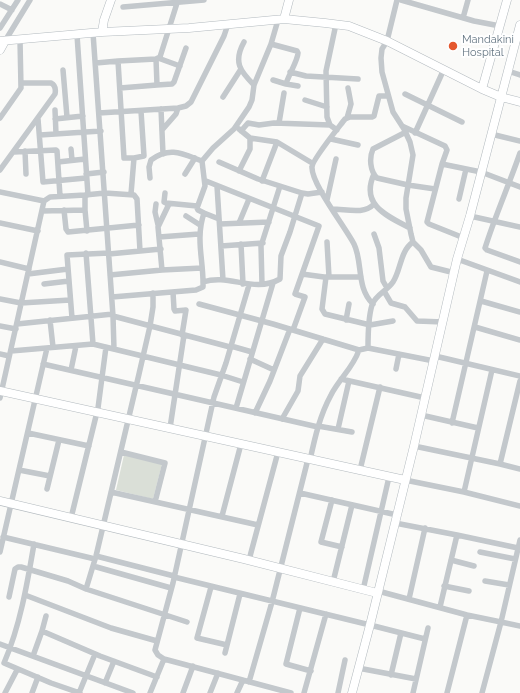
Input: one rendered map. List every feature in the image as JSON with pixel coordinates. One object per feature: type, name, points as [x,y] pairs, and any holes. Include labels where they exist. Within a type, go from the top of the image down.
[{"type":"street","points":[[0,28],[18,0]]},
{"type":"street","points":[[0,50],[2,41],[30,0]]},
{"type":"street","points":[[102,32],[104,20],[111,0]]},
{"type":"street","points":[[123,7],[204,0]]},
{"type":"street","points":[[202,161],[236,126],[252,100],[254,85],[289,0]]},
{"type":"street","points":[[397,0],[386,41],[382,49],[381,58],[382,72],[393,112],[406,132],[413,155],[406,198],[406,209],[410,228],[413,242],[421,250],[431,267],[455,273]]},
{"type":"street","points":[[401,0],[463,18],[500,26]]},
{"type":"street","points":[[463,18],[468,0]]},
{"type":"street","points":[[482,89],[507,0]]},
{"type":"street","points":[[157,85],[157,59],[161,54],[177,2]]},
{"type":"street","points":[[0,4],[12,10]]},
{"type":"street","points":[[2,41],[102,32],[169,29],[281,20],[336,24],[348,26],[386,41],[482,89],[501,97],[520,102]]},
{"type":"street","points":[[99,113],[141,111],[186,106],[191,102],[224,36],[228,24]]},
{"type":"street","points":[[330,125],[327,117],[326,76],[336,24]]},
{"type":"street","points":[[352,693],[414,446],[457,259],[470,216],[520,25]]},
{"type":"street","points":[[93,33],[104,172],[114,349]]},
{"type":"street","points":[[77,35],[84,132],[86,176],[85,210],[87,230]]},
{"type":"street","points":[[0,118],[20,92],[22,83],[20,40]]},
{"type":"street","points":[[244,42],[238,54],[241,69],[254,85]]},
{"type":"street","points":[[271,44],[297,51],[298,53],[298,57],[290,72],[286,84]]},
{"type":"street","points":[[120,88],[172,84],[186,48]]},
{"type":"street","points":[[96,63],[157,59],[180,66]]},
{"type":"street","points":[[118,61],[124,158],[144,156],[154,158]]},
{"type":"street","points":[[223,97],[241,69]]},
{"type":"street","points":[[415,133],[444,69]]},
{"type":"street","points":[[63,70],[67,118]]},
{"type":"street","points":[[508,71],[520,75]]},
{"type":"street","points":[[290,72],[306,76],[358,79]]},
{"type":"street","points":[[273,80],[298,86]]},
{"type":"street","points":[[0,170],[54,98],[55,88],[51,83],[22,83]]},
{"type":"street","points":[[348,88],[351,104],[347,118],[312,163],[313,173],[322,192],[355,247],[361,277],[368,299],[373,304]]},
{"type":"street","points":[[279,123],[284,93]]},
{"type":"street","points":[[405,94],[462,122]]},
{"type":"street","points":[[347,118],[374,116],[379,96],[388,96]]},
{"type":"street","points":[[305,100],[327,107]]},
{"type":"street","points":[[162,130],[176,114],[178,108]]},
{"type":"street","points":[[161,109],[163,154]]},
{"type":"street","points":[[55,110],[56,134]]},
{"type":"street","points":[[141,111],[144,156]]},
{"type":"street","points":[[55,119],[83,116]]},
{"type":"street","points":[[38,119],[43,182],[104,172]]},
{"type":"street","points":[[241,131],[248,123],[258,126],[269,123],[330,125],[337,130]]},
{"type":"street","points":[[236,126],[250,138],[277,142],[312,163]]},
{"type":"street","points":[[402,126],[444,146],[447,150],[427,222],[464,238]]},
{"type":"street","points":[[40,135],[101,130]]},
{"type":"street","points":[[406,132],[373,149],[370,160],[374,174],[377,178],[435,189]]},
{"type":"street","points":[[491,134],[520,141]]},
{"type":"street","points":[[239,171],[250,149],[250,138]]},
{"type":"street","points":[[331,139],[358,145]]},
{"type":"street","points":[[262,181],[277,142]]},
{"type":"street","points":[[71,148],[72,160]]},
{"type":"street","points":[[14,152],[56,150],[60,196]]},
{"type":"street","points":[[25,151],[26,174]]},
{"type":"street","points":[[150,178],[150,163],[154,158],[163,154],[178,152],[202,161]]},
{"type":"street","points":[[520,153],[518,167],[493,222],[485,248],[520,262]]},
{"type":"street","points":[[131,194],[134,158]]},
{"type":"street","points":[[185,174],[195,158]]},
{"type":"street","points":[[58,162],[85,159]]},
{"type":"street","points":[[327,200],[336,159]]},
{"type":"street","points":[[197,206],[206,182],[202,161]]},
{"type":"street","points":[[219,162],[262,181],[302,193],[308,194],[322,192]]},
{"type":"street","points":[[442,164],[481,172],[520,187]]},
{"type":"street","points":[[459,199],[466,169]]},
{"type":"street","points":[[374,174],[369,189],[374,204],[383,214],[410,228]]},
{"type":"street","points":[[206,182],[319,226],[295,294],[305,297],[255,413]]},
{"type":"street","points":[[217,186],[223,280]]},
{"type":"street","points":[[262,284],[261,251],[280,186]]},
{"type":"street","points":[[0,192],[44,200],[50,197],[105,193],[134,195],[137,200],[140,251]]},
{"type":"street","points":[[165,192],[164,202],[169,204],[197,206]]},
{"type":"street","points":[[203,282],[208,280],[223,280],[246,284],[262,284],[273,283],[280,279],[281,256],[302,193]]},
{"type":"street","points":[[239,223],[250,199]]},
{"type":"street","points":[[44,200],[1,393],[97,412],[389,477],[464,492],[520,506]]},
{"type":"street","points":[[156,204],[155,212],[161,249],[162,270]]},
{"type":"street","points":[[158,227],[169,204]]},
{"type":"street","points":[[332,208],[362,210],[368,209],[374,204]]},
{"type":"street","points":[[197,206],[198,210],[220,222],[269,222]]},
{"type":"street","points":[[64,210],[66,231],[70,232],[139,225]]},
{"type":"street","points":[[42,211],[85,210]]},
{"type":"street","points":[[112,296],[201,289],[203,287],[203,282],[199,234],[204,213]]},
{"type":"street","points":[[186,216],[200,225]]},
{"type":"street","points":[[470,216],[520,227]]},
{"type":"street","points":[[0,223],[38,231]]},
{"type":"street","points":[[159,237],[199,234]]},
{"type":"street","points":[[374,234],[379,248],[383,281],[391,303],[405,307],[417,321],[443,322]]},
{"type":"street","points":[[327,242],[328,277],[322,309],[324,313],[346,320],[370,325],[393,321]]},
{"type":"street","points":[[368,348],[374,300],[393,282],[406,249],[413,242]]},
{"type":"street","points":[[221,246],[263,243]]},
{"type":"street","points":[[241,244],[246,284],[240,315],[213,404],[174,577],[155,648],[156,654],[164,659],[291,693]]},
{"type":"street","points":[[72,318],[67,255],[161,249]]},
{"type":"street","points":[[86,253],[93,344]]},
{"type":"street","points":[[457,259],[520,282]]},
{"type":"street","points":[[0,262],[29,271],[68,269]]},
{"type":"street","points":[[110,275],[202,268]]},
{"type":"street","points":[[452,423],[487,271]]},
{"type":"street","points":[[302,274],[328,277],[361,277]]},
{"type":"street","points":[[44,284],[69,281]]},
{"type":"street","points":[[236,408],[273,283]]},
{"type":"street","points":[[170,428],[186,310],[175,311],[173,292]]},
{"type":"street","points":[[86,590],[103,526],[150,326],[153,307],[153,293]]},
{"type":"street","points":[[0,299],[22,303],[70,300]]},
{"type":"street","points":[[481,301],[520,312]]},
{"type":"street","points":[[198,304],[262,321],[359,350],[368,348],[466,364],[520,376]]},
{"type":"street","points":[[346,320],[349,304]]},
{"type":"street","points":[[0,326],[16,326],[50,320],[113,315],[183,335],[252,352]]},
{"type":"street","points":[[0,552],[43,364],[50,348],[50,320]]},
{"type":"street","points":[[475,327],[520,340]]},
{"type":"street","points":[[282,420],[298,391],[300,386],[300,376],[323,339]]},
{"type":"street","points":[[0,354],[93,344],[221,375],[243,382]]},
{"type":"street","points":[[71,370],[76,346]]},
{"type":"street","points":[[71,518],[97,412],[106,347]]},
{"type":"street","points":[[249,682],[272,602],[318,426],[331,395],[352,365],[359,350]]},
{"type":"street","points":[[396,370],[399,354]]},
{"type":"street","points":[[250,359],[274,370]]},
{"type":"street","points":[[43,364],[282,420],[352,432]]},
{"type":"street","points":[[464,492],[492,370]]},
{"type":"street","points":[[341,379],[425,398]]},
{"type":"street","points":[[338,429],[349,381]]},
{"type":"street","points":[[500,464],[520,381]]},
{"type":"street","points":[[360,470],[380,387]]},
{"type":"street","points":[[421,416],[478,428]]},
{"type":"street","points":[[28,433],[89,446]]},
{"type":"street","points":[[47,489],[59,440]]},
{"type":"street","points":[[222,516],[241,444]]},
{"type":"street","points":[[414,446],[520,469]]},
{"type":"street","points":[[120,452],[164,462],[155,502]]},
{"type":"street","points":[[249,560],[278,452]]},
{"type":"street","points":[[19,470],[50,476]]},
{"type":"street","points":[[363,590],[389,477]]},
{"type":"street","points":[[111,492],[188,510],[222,516],[258,526]]},
{"type":"street","points":[[300,493],[381,511],[396,519],[425,528],[518,548]]},
{"type":"street","points":[[332,500],[321,542],[342,547]]},
{"type":"street","points":[[0,501],[249,560],[363,590],[409,599],[520,626]]},
{"type":"street","points":[[333,582],[352,505]]},
{"type":"street","points":[[409,599],[425,528]]},
{"type":"street","points":[[440,607],[457,535]]},
{"type":"street","points":[[3,537],[95,557],[425,639]]},
{"type":"street","points":[[482,693],[520,540]]},
{"type":"street","points":[[34,544],[25,595],[10,648],[4,663],[17,670],[80,693],[96,654]]},
{"type":"street","points":[[480,552],[515,560]]},
{"type":"street","points":[[451,560],[474,566]]},
{"type":"street","points":[[93,566],[171,588]]},
{"type":"street","points":[[9,597],[16,568],[21,567],[68,581],[86,590],[188,622]]},
{"type":"street","points":[[484,581],[509,585]]},
{"type":"street","points":[[211,586],[197,638],[227,645]]},
{"type":"street","points":[[444,586],[469,591]]},
{"type":"street","points":[[225,652],[240,594]]},
{"type":"street","points":[[25,595],[111,628],[157,641]]},
{"type":"street","points":[[300,608],[286,664],[311,671]]},
{"type":"street","points":[[304,693],[326,614]]},
{"type":"street","points":[[447,693],[467,614]]},
{"type":"street","points":[[34,656],[46,616]]},
{"type":"street","points":[[413,693],[428,628]]},
{"type":"street","points":[[42,631],[96,654],[157,677]]},
{"type":"street","points":[[391,675],[401,633]]},
{"type":"street","points":[[0,644],[105,683],[119,691],[133,693]]},
{"type":"street","points":[[150,693],[164,659]]},
{"type":"street","points":[[338,693],[345,660]]},
{"type":"street","points":[[105,683],[114,661]]},
{"type":"street","points":[[183,693],[193,666]]},
{"type":"street","points":[[358,668],[416,679]]},
{"type":"street","points":[[4,692],[17,670]]},
{"type":"street","points":[[210,693],[218,673]]},
{"type":"street","points":[[32,693],[38,677]]},
{"type":"street","points":[[236,693],[243,680]]},
{"type":"street","points":[[263,693],[266,686]]},
{"type":"shaded area","points":[[124,455],[162,464],[153,499],[116,490]]},
{"type":"place","name":"Mandakini Hospital","points":[[453,46]]}]
